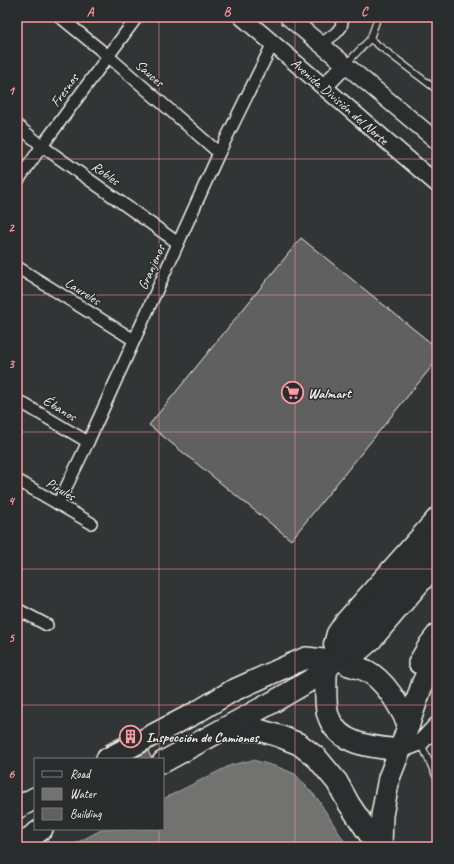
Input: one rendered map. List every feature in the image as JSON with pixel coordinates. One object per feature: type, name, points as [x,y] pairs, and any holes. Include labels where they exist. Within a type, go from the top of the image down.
[{"type":"highway","points":[[400,750],[352,741],[341,735],[332,725],[327,713],[331,663],[353,634],[437,537]]},
{"type":"highway","points":[[164,761],[273,702],[331,663],[357,652],[371,640],[435,570]]},
{"type":"highway","points":[[413,724],[414,673],[430,644],[437,635]]},
{"type":"highway","points":[[380,847],[382,815],[390,778],[400,750],[413,724],[423,682],[437,654]]},
{"type":"highway","points":[[108,758],[197,712],[232,691],[306,658],[349,665],[367,672],[380,681],[413,724]]},
{"type":"highway","points":[[223,730],[259,730],[299,744],[317,758],[337,782],[349,804],[380,847]]},
{"type":"highway","points":[[17,808],[34,799]]},
{"type":"highway","points":[[17,847],[41,830]]},
{"type":"main road","name":"Avenida División del Norte","points":[[242,17],[437,184]]},
{"type":"main road","points":[[288,17],[437,141]]},
{"type":"main road","points":[[324,87],[345,64]]},
{"type":"main road","points":[[331,663],[332,644],[335,633],[343,620],[437,515]]},
{"type":"main road","points":[[413,724],[437,725]]},
{"type":"street","name":"Sauces","points":[[60,17],[108,56],[219,153]]},
{"type":"street","name":"Fresnos","points":[[17,182],[137,17]]},
{"type":"street","points":[[320,44],[336,33],[341,27],[343,17]]},
{"type":"street","name":"Granjenos","points":[[58,504],[88,442],[219,153],[273,43]]},
{"type":"street","name":"Robles","points":[[17,125],[42,146],[178,243]]},
{"type":"street","name":"Laureles","points":[[17,267],[134,340]]},
{"type":"street","name":"Ébanos","points":[[17,400],[88,442]]},
{"type":"street","name":"Pirules","points":[[17,480],[91,523]]},
{"type":"street","points":[[17,609],[47,625]]},
{"type":"lane","points":[[345,64],[370,38],[378,17]]},
{"type":"lane","points":[[370,38],[437,90]]},
{"type":"lane","points":[[413,724],[437,779]]},
{"type":"water","points":[[253,760],[278,767],[295,774],[317,798],[348,847],[69,847],[101,830],[164,830],[164,798],[231,765]]},
{"type":"building","name":"Walmart","points":[[301,238],[437,348],[437,360],[291,540],[149,425]]},
{"type":"building","points":[[136,729],[137,730],[106,746],[105,745]]},
{"type":"building","points":[[148,751],[152,758],[135,758]]},
{"type":"place","name":"Walmart","points":[[293,393]]},
{"type":"place","name":"Inspección de Camiones","points":[[130,737]]}]
